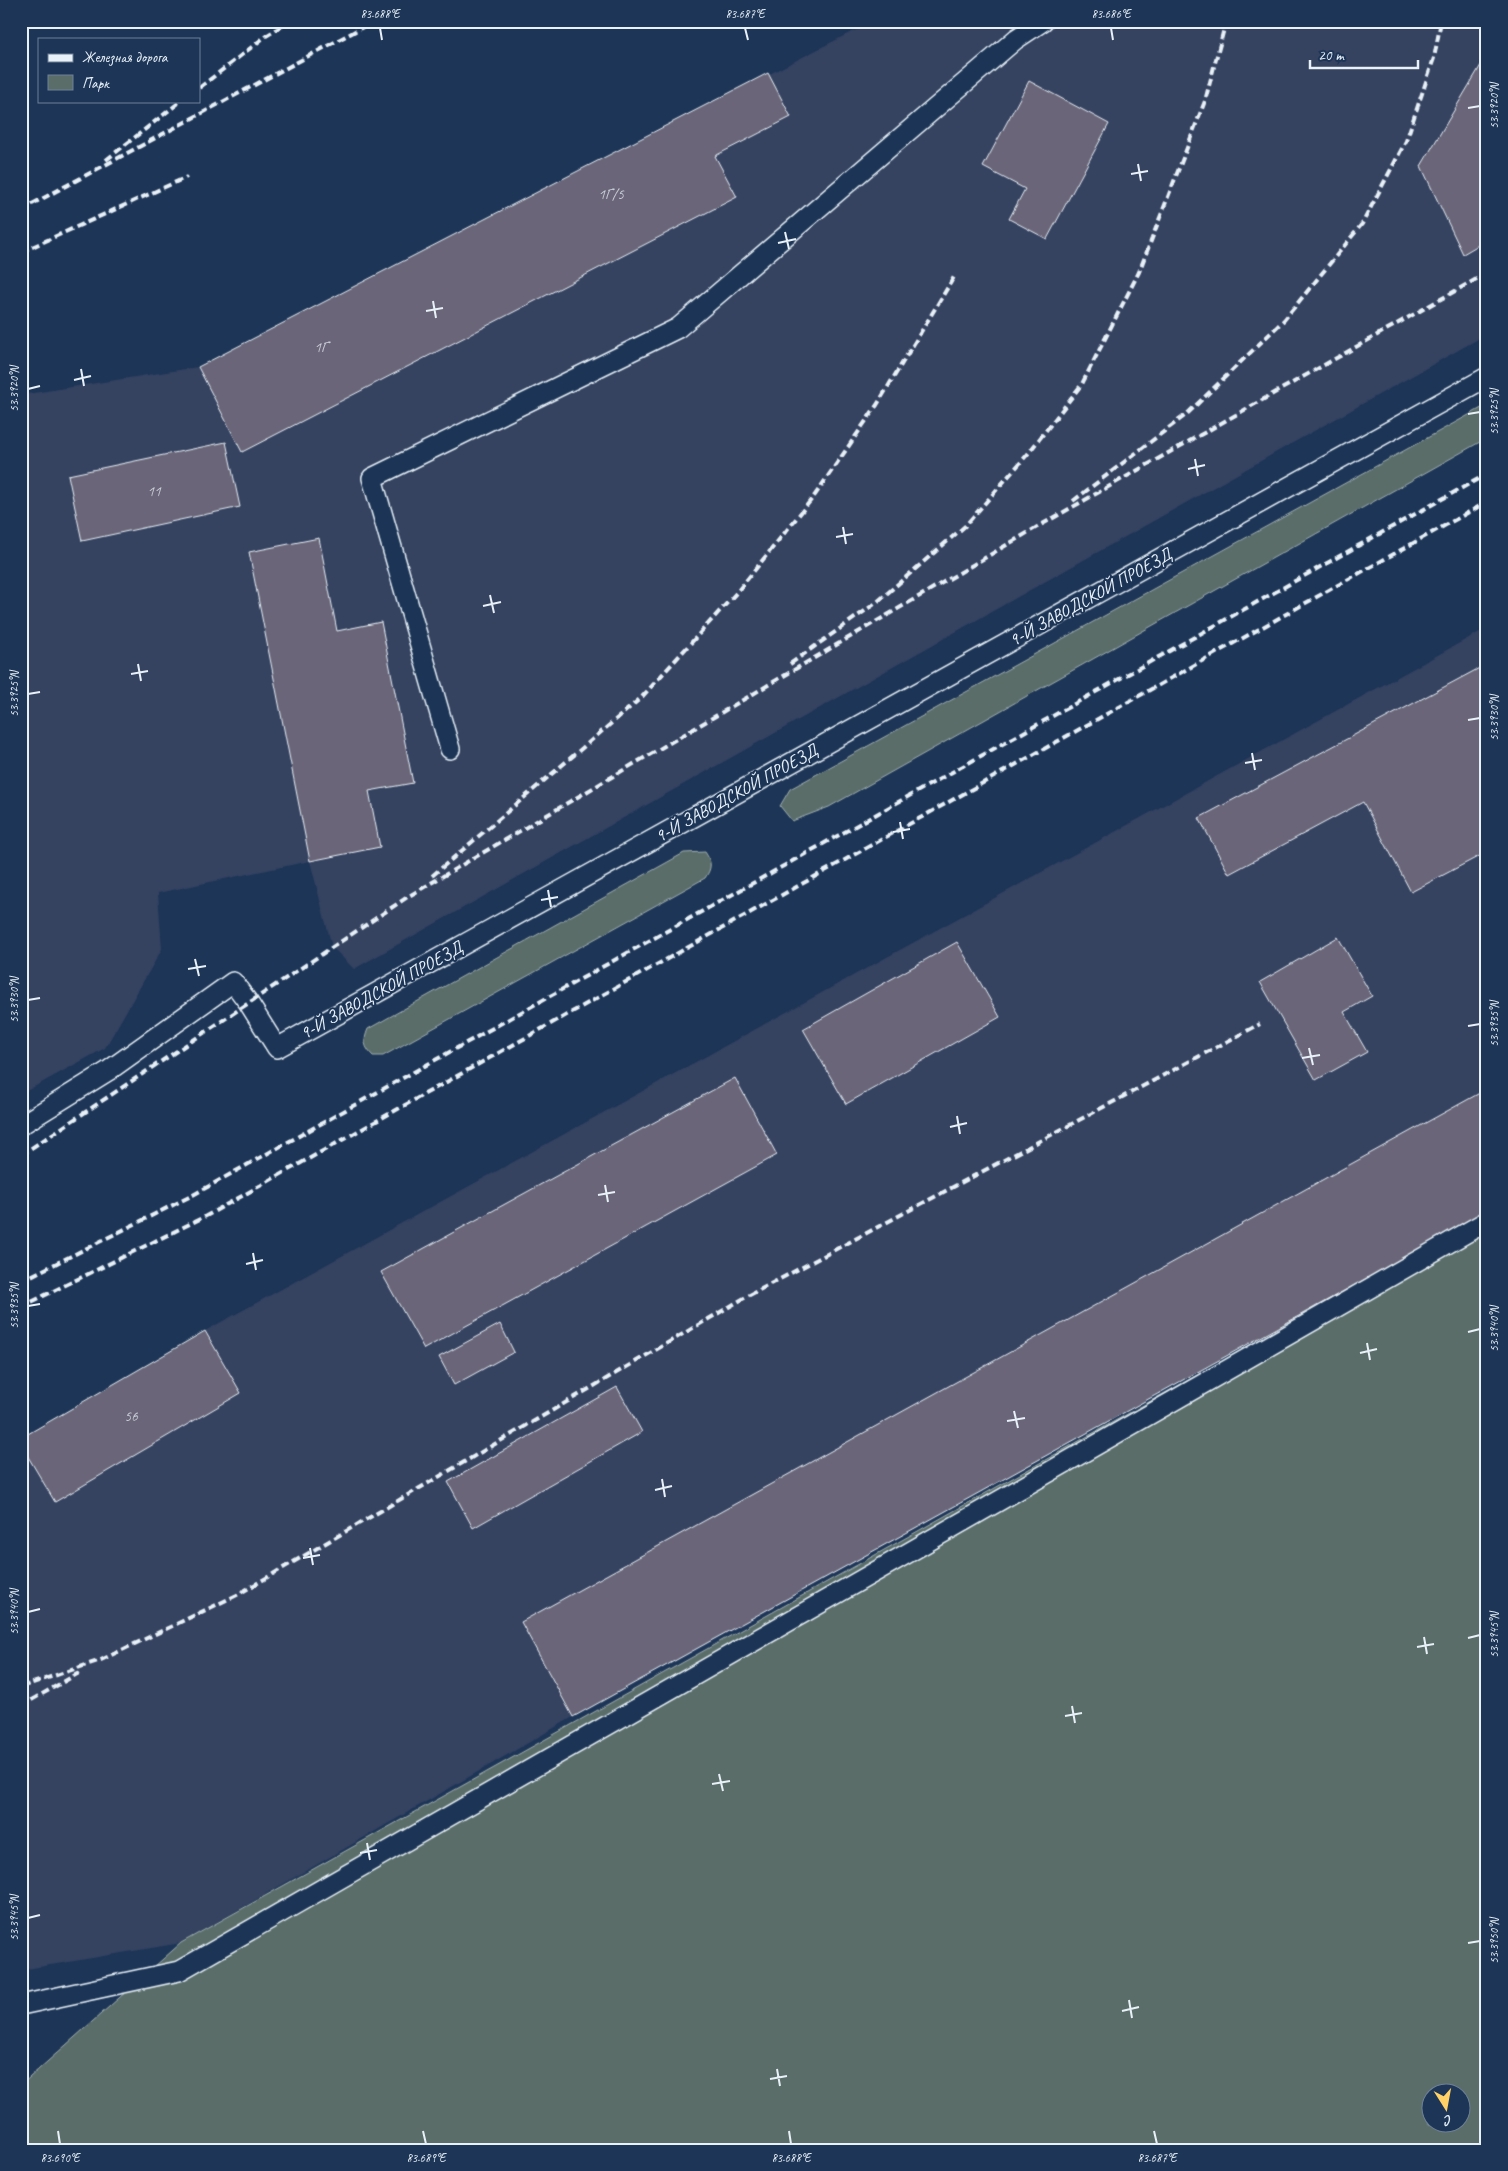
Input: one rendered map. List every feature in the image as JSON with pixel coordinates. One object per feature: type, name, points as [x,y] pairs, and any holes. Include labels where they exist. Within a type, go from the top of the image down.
[{"type":"lane","points":[[450,749],[372,478],[678,328],[1016,39],[1044,21]]},
{"type":"lane","name":"9-Й ЗАВОДСКОЙ ПРОЕЗД","points":[[21,1125],[108,1071],[233,982],[277,1048],[1487,377]]},
{"type":"lane","points":[[21,2004],[179,1971],[1487,1221]]},
{"type":"shaded area","points":[[873,21],[1487,21],[1487,334],[354,969],[332,947],[310,861],[158,893],[162,949],[105,1048],[21,1094],[21,395],[198,367]]},
{"type":"shaded area","points":[[1487,628],[1487,1212],[573,1717],[181,1943],[21,1970],[21,1438],[205,1331]]},
{"type":"green space","points":[[1487,405],[1487,438],[829,807],[792,821],[780,806],[790,789]]},
{"type":"green space","points":[[705,852],[710,865],[705,878],[383,1056],[373,1056],[368,1050],[365,1044],[365,1037],[368,1029],[684,853]]},
{"type":"green space","points":[[1487,1213],[1487,2150],[21,2150],[21,2085],[181,1943]]},
{"type":"building","points":[[1487,55],[1487,240],[1463,254],[1421,166]]},
{"type":"building","points":[[768,73],[791,117],[715,156],[737,197],[242,452],[198,367]]},
{"type":"building","points":[[1029,81],[1109,124],[1047,239],[1009,219],[1025,189],[983,167]]},
{"type":"building","points":[[226,442],[240,507],[82,541],[68,475]]},
{"type":"building","points":[[319,538],[337,631],[381,622],[413,783],[369,791],[380,847],[310,861],[249,552]]},
{"type":"building","points":[[1487,664],[1487,852],[1411,892],[1363,802],[1229,874],[1199,818]]},
{"type":"building","points":[[1338,937],[1372,996],[1344,1012],[1367,1052],[1316,1080],[1260,982]]},
{"type":"building","points":[[957,942],[1000,1017],[846,1104],[803,1029]]},
{"type":"building","points":[[735,1078],[777,1155],[424,1349],[381,1272]]},
{"type":"building","points":[[1487,1089],[1487,1212],[573,1717],[521,1622]]},
{"type":"building","points":[[500,1324],[514,1352],[454,1385],[439,1357]]},
{"type":"building","points":[[205,1331],[241,1393],[55,1502],[21,1445],[21,1438]]},
{"type":"building","points":[[617,1387],[642,1432],[473,1528],[448,1482]]},
{"type":"railway","points":[[200,87],[266,36],[290,21]]},
{"type":"railway","points":[[21,210],[374,21]]},
{"type":"railway","points":[[790,664],[876,603],[965,526],[1027,455],[1082,384],[1139,272],[1205,101],[1226,21]]},
{"type":"railway","points":[[1073,501],[1187,414],[1284,320],[1362,224],[1406,141],[1434,58],[1441,21]]},
{"type":"railway","points":[[106,160],[180,102]]},
{"type":"railway","points":[[21,252],[187,177]]},
{"type":"railway","points":[[21,1155],[409,896],[1039,526],[1487,273]]},
{"type":"railway","points":[[432,876],[641,698],[737,592],[815,495],[877,405],[954,277]]},
{"type":"railway","points":[[21,1281],[193,1195],[1487,474]]},
{"type":"railway","points":[[21,1307],[206,1216],[1487,502]]},
{"type":"railway","points":[[21,1687],[101,1660],[237,1595],[746,1297],[1260,1024]]},
{"type":"railway","points":[[21,1706],[79,1673]]}]
